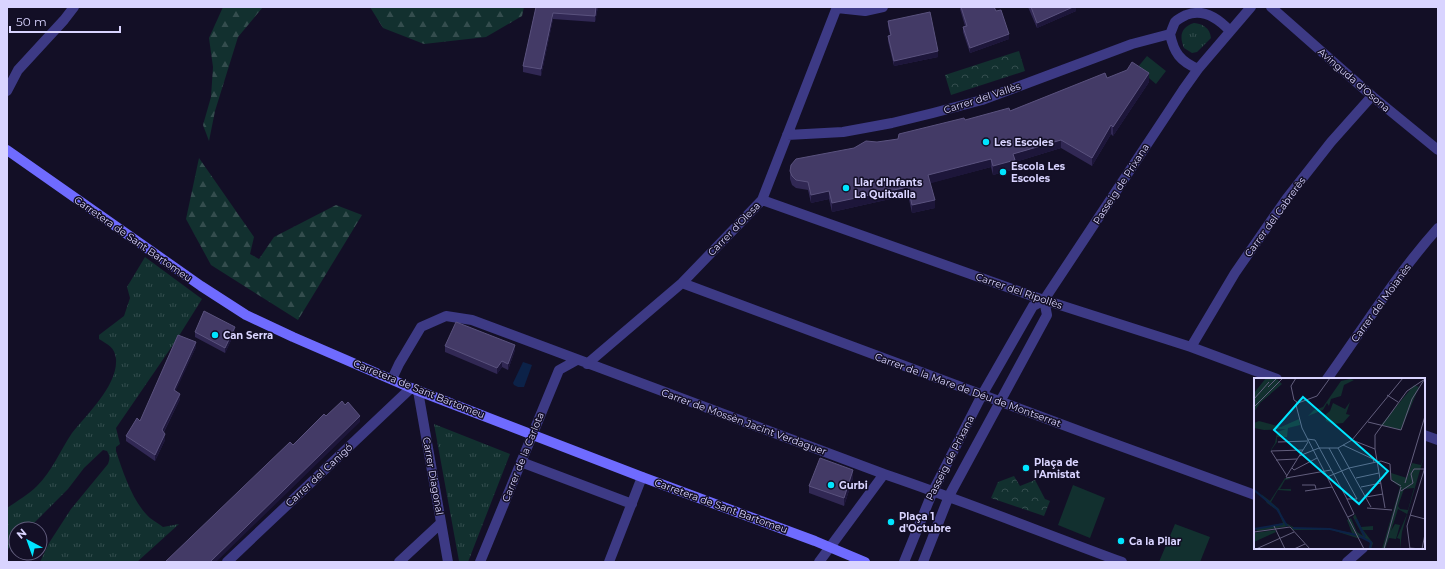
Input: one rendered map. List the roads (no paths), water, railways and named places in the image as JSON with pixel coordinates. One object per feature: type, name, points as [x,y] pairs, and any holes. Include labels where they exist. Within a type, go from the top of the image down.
[{"type":"street","points":[[7,91],[18,70],[74,7]]},
{"type":"street","points":[[837,7],[865,11],[883,7]]},
{"type":"street","name":"Carrer d'Olesa","points":[[587,364],[682,283],[762,200],[837,7]]},
{"type":"street","points":[[1230,31],[1223,23],[1206,13],[1200,12],[1182,16],[1176,22],[1170,34],[1176,52],[1182,60],[1198,69],[1251,7]]},
{"type":"street","name":"Avinguda d'Osona","points":[[1271,7],[1372,96],[1438,150]]},
{"type":"street","name":"Carrer del Vallès","points":[[787,135],[843,132],[892,123],[933,113],[982,100],[1132,44],[1170,34]]},
{"type":"street","name":"Passeig de Prixana","points":[[904,562],[933,491],[982,395],[1033,306],[1044,300],[1178,96],[1198,69]]},
{"type":"street","points":[[7,75],[18,70]]},
{"type":"street","name":"Carrer del Cabrerès","points":[[1191,347],[1235,273],[1287,198],[1331,142],[1372,96]]},
{"type":"street","name":"Carretera de Sant Bartomeu","points":[[7,150],[201,286],[246,315],[293,337],[415,389],[642,478],[811,539],[865,562]]},
{"type":"street","name":"Carrer del Ripollès","points":[[762,200],[1044,300],[1191,347],[1275,378]]},
{"type":"street","name":"Carrer del Moianès","points":[[1328,378],[1383,298],[1438,228]]},
{"type":"street","name":"Carrer de la Mare de Déu de Montserrat","points":[[682,283],[1254,495]]},
{"type":"street","name":"Passeig de Prixana","points":[[923,562],[949,496],[1047,315],[1044,300]]},
{"type":"street","name":"Carrer de Mossèn Jacint Verdaguer","points":[[392,379],[399,364],[421,328],[446,316],[472,320],[884,474],[949,496],[999,517],[1122,562]]},
{"type":"street","name":"Carrer de la Carlota","points":[[480,562],[559,370],[577,360]]},
{"type":"street","name":"Carrer Diagonal","points":[[415,389],[448,562]]},
{"type":"street","name":"Carrer del Canigó","points":[[227,562],[415,389]]},
{"type":"street","points":[[1425,435],[1438,440]]},
{"type":"street","points":[[521,462],[632,504]]},
{"type":"street","points":[[819,562],[884,474]]},
{"type":"street","points":[[609,562],[642,478]]},
{"type":"street","points":[[399,562],[441,523]]},
{"type":"street","points":[[1347,562],[1362,549]]},
{"type":"water","points":[[523,362],[532,365],[524,387],[518,387],[513,383]]},
{"type":"place","name":"Les Escoles","points":[[986,142]]},
{"type":"place","name":"Escola Les Escoles","points":[[1003,172]]},
{"type":"place","name":"Llar d'Infants La Quitxalla","points":[[846,188]]},
{"type":"place","name":"Can Serra","points":[[215,335]]},
{"type":"place","name":"Plaça de l'Amistat","points":[[1026,468]]},
{"type":"place","name":"Gurbi","points":[[831,485]]},
{"type":"place","name":"Plaça 1 d'Octubre","points":[[891,522]]},
{"type":"place","name":"Ca la Pilar","points":[[1121,541]]}]
